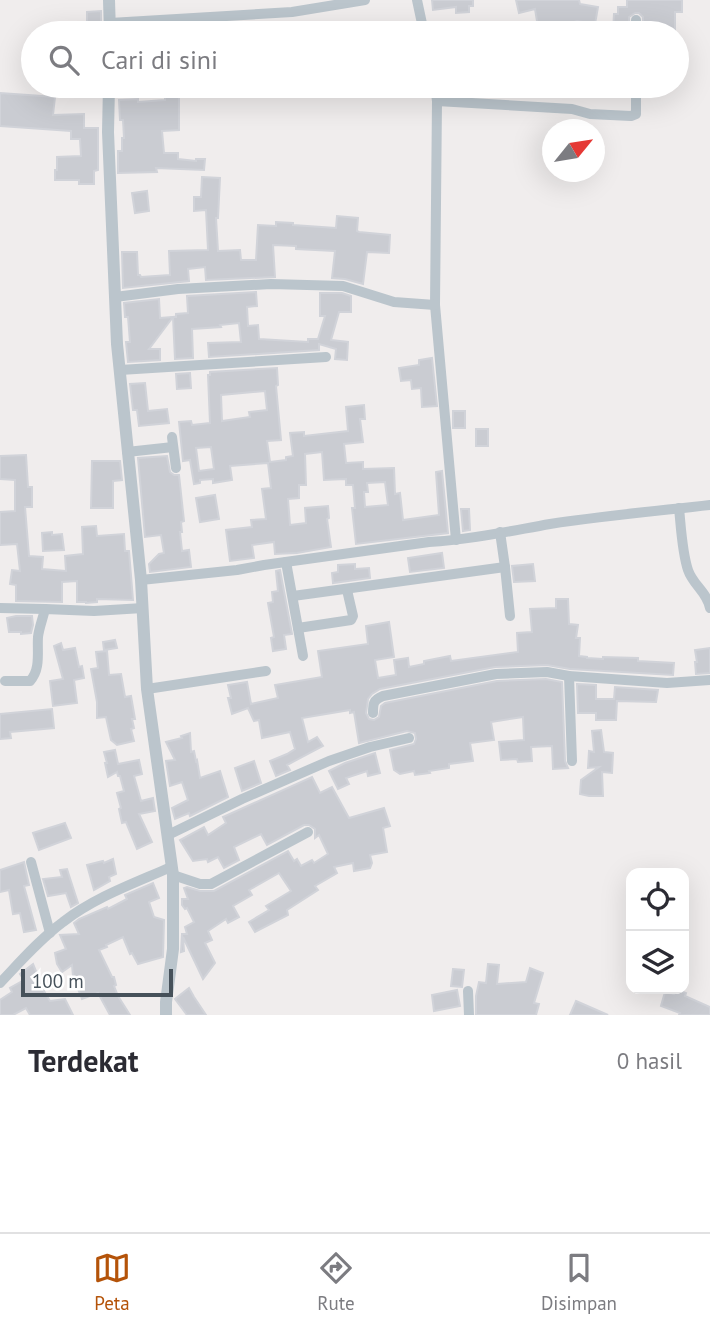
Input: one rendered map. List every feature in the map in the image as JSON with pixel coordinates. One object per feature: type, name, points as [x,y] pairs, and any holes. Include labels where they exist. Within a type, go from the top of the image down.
[{"type":"street","points":[[109,0],[110,21]]},
{"type":"street","points":[[190,21],[292,12],[365,0]]},
{"type":"street","points":[[417,0],[421,21]]},
{"type":"street","points":[[108,98],[120,370],[144,608],[147,689],[172,871],[173,949],[166,1015]]},
{"type":"street","points":[[437,98],[435,305],[456,540]]},
{"type":"street","points":[[437,101],[572,109],[590,114],[631,116],[636,114],[636,98]]},
{"type":"street","points":[[115,297],[178,289],[271,284],[343,286],[394,302],[435,305]]},
{"type":"street","points":[[120,370],[326,357]]},
{"type":"street","points":[[127,452],[173,442],[176,468]]},
{"type":"street","points":[[141,580],[237,570],[710,505]]},
{"type":"street","points":[[679,508],[687,568],[693,581],[706,596],[710,608]]},
{"type":"street","points":[[500,532],[510,616]]},
{"type":"street","points":[[286,562],[303,656]]},
{"type":"street","points":[[292,596],[506,567]]},
{"type":"street","points":[[298,628],[351,620],[353,616],[347,590]]},
{"type":"street","points":[[0,608],[94,611],[144,608]]},
{"type":"street","points":[[5,681],[30,681],[34,676],[38,636],[46,609]]},
{"type":"street","points":[[147,689],[266,671]]},
{"type":"street","points":[[373,713],[373,703],[383,696],[496,674],[547,672],[667,683],[710,680]]},
{"type":"street","points":[[569,676],[572,761]]},
{"type":"street","points":[[168,835],[329,761],[370,747],[409,738]]},
{"type":"street","points":[[0,983],[39,942],[92,903],[172,871],[200,884],[211,884],[308,832]]},
{"type":"street","points":[[31,862],[50,933]]},
{"type":"street","points":[[468,991],[469,1015]]},
{"type":"building","points":[[432,0],[473,0],[473,6],[469,6],[469,12],[456,13],[456,7],[433,10]]},
{"type":"building","points":[[516,0],[579,0],[580,4],[598,7],[596,21],[537,21],[535,9],[519,13]]},
{"type":"building","points":[[627,0],[682,0],[682,12],[675,12],[675,21],[643,21],[639,13],[635,13],[629,17],[629,21],[614,21],[614,14],[618,14],[618,7],[627,7]]},
{"type":"building","points":[[101,11],[101,21],[87,21],[87,12]]},
{"type":"building","points":[[0,93],[21,95],[21,98],[55,98],[53,115],[84,114],[84,128],[98,128],[98,170],[94,171],[94,184],[79,184],[79,180],[55,180],[57,157],[81,156],[80,139],[71,139],[71,131],[0,126]]},
{"type":"building","points":[[179,98],[179,130],[162,131],[164,153],[178,153],[178,159],[205,159],[204,170],[156,168],[157,172],[118,173],[118,151],[122,151],[124,138],[119,100]]},
{"type":"building","points":[[202,177],[220,178],[216,218],[218,251],[240,250],[241,260],[256,260],[258,225],[276,226],[276,222],[336,228],[337,216],[358,218],[359,232],[390,235],[389,253],[367,252],[363,284],[332,278],[335,251],[273,245],[275,277],[206,280],[205,267],[188,269],[189,281],[123,288],[122,252],[137,252],[138,275],[141,277],[170,275],[169,251],[208,250],[206,210],[194,211],[194,197],[201,197]]},
{"type":"building","points":[[147,191],[149,211],[135,213],[132,193]]},
{"type":"building","points":[[256,292],[257,306],[247,307],[248,326],[258,325],[259,339],[308,342],[308,339],[318,339],[325,316],[320,316],[320,293],[342,293],[351,296],[351,312],[339,312],[331,340],[348,342],[347,360],[335,359],[336,349],[319,344],[319,350],[209,357],[208,343],[241,342],[239,323],[192,329],[193,358],[175,359],[173,317],[176,317],[176,314],[188,313],[187,296]]},
{"type":"building","points":[[159,299],[160,318],[173,317],[149,349],[160,349],[160,360],[128,362],[126,342],[130,342],[124,303]]},
{"type":"building","points":[[432,358],[437,406],[422,407],[421,388],[412,389],[411,380],[401,381],[399,368],[419,365],[419,360]]},
{"type":"building","points":[[277,368],[281,440],[267,441],[270,462],[286,460],[286,457],[293,456],[290,433],[304,432],[304,436],[348,431],[346,407],[364,405],[365,419],[360,419],[363,442],[344,444],[346,463],[363,462],[363,469],[394,468],[395,494],[400,493],[403,520],[439,515],[436,472],[442,471],[448,533],[356,544],[352,508],[355,508],[353,485],[346,485],[346,479],[324,480],[322,452],[305,454],[306,485],[299,485],[299,498],[288,499],[290,525],[306,523],[305,508],[328,506],[331,547],[275,554],[274,542],[252,545],[254,558],[230,561],[226,530],[252,527],[251,520],[266,519],[262,489],[271,488],[268,463],[230,466],[232,480],[213,483],[213,479],[200,480],[200,483],[194,484],[190,460],[183,461],[179,422],[191,421],[192,425],[210,423],[210,372]],"holes":[[[265,391],[267,410],[249,412],[250,417],[222,421],[221,395]],[[211,447],[214,469],[199,471],[196,448]],[[385,482],[388,505],[365,507],[364,492],[368,492],[367,483]]]},
{"type":"building","points":[[190,373],[191,388],[177,389],[176,374]]},
{"type":"building","points":[[145,383],[148,411],[167,409],[169,423],[139,426],[137,410],[133,410],[130,384]]},
{"type":"building","points":[[453,411],[465,411],[465,428],[453,428]]},
{"type":"building","points":[[476,429],[488,429],[488,446],[476,446]]},
{"type":"building","points":[[26,455],[28,487],[32,487],[32,507],[25,507],[29,556],[43,557],[42,569],[66,571],[65,556],[83,554],[82,527],[96,526],[97,536],[124,534],[125,551],[129,551],[133,600],[97,599],[97,602],[77,602],[77,581],[62,582],[62,602],[16,601],[16,585],[10,584],[12,570],[20,571],[17,544],[0,545],[0,512],[15,511],[15,480],[0,479],[0,456]]},
{"type":"building","points":[[167,456],[170,472],[179,475],[184,521],[181,522],[180,532],[182,551],[189,550],[191,567],[150,572],[149,564],[159,554],[164,553],[161,535],[145,537],[138,458]]},
{"type":"building","points":[[92,461],[120,461],[122,480],[113,481],[113,508],[91,508]]},
{"type":"building","points":[[215,495],[219,519],[200,522],[196,498]]},
{"type":"building","points":[[461,509],[469,509],[470,530],[463,531]]},
{"type":"building","points":[[52,532],[52,535],[62,534],[64,550],[43,551],[42,533]]},
{"type":"building","points":[[442,553],[444,568],[410,572],[408,558]]},
{"type":"building","points":[[355,564],[355,569],[369,568],[370,578],[333,583],[332,573],[338,572],[338,565]]},
{"type":"building","points":[[533,564],[535,581],[514,582],[512,566]]},
{"type":"building","points":[[280,570],[292,634],[284,635],[286,649],[273,651],[271,638],[274,637],[268,603],[273,602],[272,592],[278,591],[276,571]]},
{"type":"building","points":[[556,599],[568,599],[569,624],[578,625],[576,638],[580,638],[579,656],[603,659],[638,658],[638,661],[674,663],[673,675],[570,669],[547,665],[495,667],[380,689],[368,699],[366,713],[369,719],[374,720],[379,717],[381,706],[385,703],[497,681],[546,679],[562,682],[565,761],[568,768],[553,769],[552,746],[531,747],[532,761],[501,760],[499,742],[524,740],[523,717],[491,722],[494,740],[470,743],[473,761],[449,764],[449,768],[429,771],[430,773],[415,775],[414,771],[400,774],[394,770],[390,750],[414,744],[415,733],[407,731],[359,743],[354,712],[350,713],[350,710],[302,718],[308,742],[317,737],[323,746],[287,765],[290,770],[276,776],[270,761],[295,749],[290,732],[262,738],[259,720],[254,721],[248,708],[232,714],[228,685],[247,682],[251,704],[278,698],[275,685],[322,677],[318,651],[368,644],[366,626],[389,622],[394,657],[375,660],[378,678],[396,675],[394,660],[408,658],[409,667],[450,656],[451,661],[518,652],[517,633],[532,632],[530,609],[556,608]]},
{"type":"building","points":[[32,616],[31,633],[9,632],[7,618]]},
{"type":"building","points":[[115,640],[117,648],[104,650],[103,642]]},
{"type":"building","points":[[61,643],[63,650],[75,648],[84,678],[74,680],[77,703],[53,706],[50,681],[63,679],[54,646]]},
{"type":"building","points":[[710,648],[710,673],[696,674],[695,650]]},
{"type":"building","points":[[107,651],[109,675],[121,674],[125,697],[131,696],[135,719],[132,719],[134,728],[131,729],[134,741],[117,745],[111,740],[106,717],[97,718],[91,669],[98,668],[96,652]]},
{"type":"building","points":[[577,684],[596,685],[596,699],[614,699],[615,687],[658,690],[656,702],[617,701],[616,720],[596,720],[596,713],[578,713]]},
{"type":"building","points":[[52,709],[54,728],[10,732],[11,738],[0,739],[0,714]]},
{"type":"building","points":[[601,730],[604,752],[613,753],[612,773],[602,772],[603,796],[580,794],[581,780],[599,767],[588,768],[589,751],[594,752],[592,731]]},
{"type":"building","points":[[190,733],[191,752],[194,751],[200,778],[220,771],[228,797],[190,816],[189,813],[175,819],[172,808],[188,800],[182,782],[170,786],[166,761],[175,760],[166,742]]},
{"type":"building","points":[[115,750],[118,764],[139,760],[142,774],[134,776],[141,801],[153,798],[155,811],[139,814],[152,842],[137,849],[126,822],[122,823],[117,793],[124,791],[120,776],[117,772],[108,777],[104,752]]},
{"type":"building","points":[[375,753],[380,773],[368,776],[367,771],[346,778],[349,784],[338,789],[329,771]]},
{"type":"building","points":[[254,761],[261,783],[242,791],[235,768]]},
{"type":"building","points":[[312,777],[320,793],[332,787],[349,818],[384,808],[390,826],[383,828],[387,852],[370,855],[370,868],[354,871],[353,863],[334,867],[337,873],[315,886],[318,890],[287,910],[288,915],[255,932],[249,922],[269,910],[266,906],[291,891],[279,873],[249,890],[252,895],[233,906],[239,917],[228,923],[226,919],[208,931],[212,940],[205,943],[215,963],[203,979],[183,937],[184,951],[181,952],[182,934],[187,934],[185,927],[194,922],[187,908],[182,905],[182,899],[188,899],[184,888],[214,891],[288,851],[301,866],[312,860],[314,863],[328,854],[319,835],[315,838],[315,829],[309,825],[304,825],[267,845],[261,834],[234,847],[239,860],[224,868],[218,857],[208,862],[207,859],[193,861],[180,840],[204,827],[208,835],[226,823],[223,817]]},
{"type":"building","points":[[65,823],[71,838],[39,850],[33,833]]},
{"type":"building","points":[[113,859],[116,874],[109,877],[110,881],[94,890],[87,865]]},
{"type":"building","points":[[24,862],[29,885],[24,886],[36,930],[24,932],[20,913],[13,914],[9,890],[0,892],[0,870]]},
{"type":"building","points":[[67,869],[78,903],[71,907],[66,893],[48,896],[43,879],[62,877],[60,870]]},
{"type":"building","points":[[153,883],[159,898],[149,902],[154,917],[164,920],[163,957],[138,964],[132,953],[130,954],[123,937],[99,950],[114,977],[118,996],[130,1015],[110,1015],[98,993],[82,999],[73,976],[72,965],[62,972],[57,964],[55,953],[66,949],[60,935],[79,934],[74,923],[79,919],[107,907],[108,909],[127,899],[125,895]]},
{"type":"building","points":[[33,964],[50,1001],[65,999],[73,1015],[30,1015],[26,1008],[13,1015],[0,1015],[0,1000],[12,992],[10,988],[24,980],[20,974]]},
{"type":"building","points":[[488,964],[499,965],[497,984],[526,982],[530,968],[543,973],[534,1003],[539,1004],[536,1015],[476,1015],[479,982],[486,983]]},
{"type":"building","points":[[453,969],[464,970],[462,987],[451,986]]},
{"type":"building","points":[[189,988],[206,1015],[187,1015],[175,999]]},
{"type":"building","points":[[457,990],[460,1006],[434,1011],[432,995]]},
{"type":"building","points":[[664,994],[686,994],[710,1007],[710,1015],[679,1015],[680,1013],[661,1006]]},
{"type":"building","points":[[576,1001],[608,1015],[570,1015]]}]
